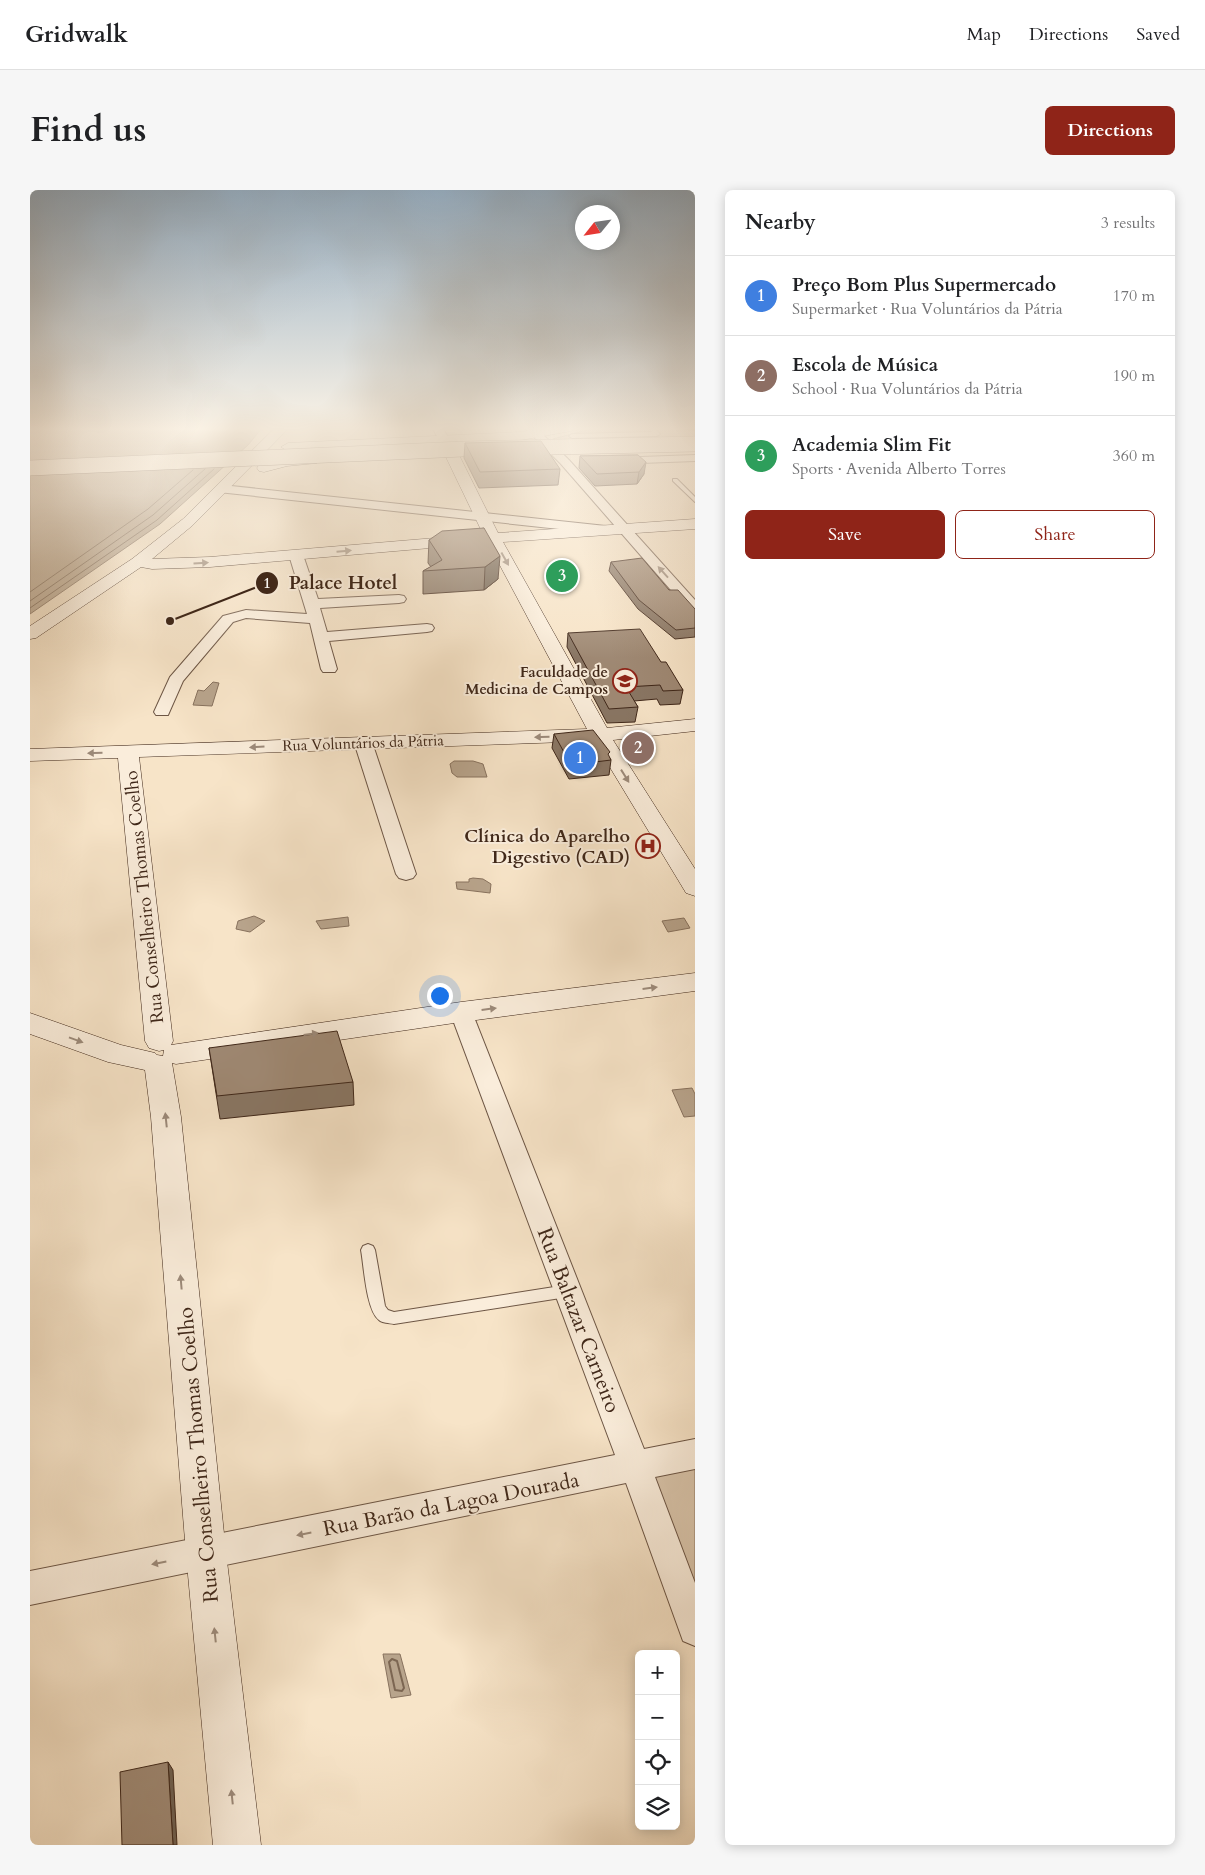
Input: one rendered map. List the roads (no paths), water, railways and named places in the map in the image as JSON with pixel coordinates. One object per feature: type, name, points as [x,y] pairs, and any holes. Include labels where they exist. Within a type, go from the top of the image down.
[{"type":"main road","points":[[145,563],[206,504]]},
{"type":"main road","points":[[30,634],[92,592],[145,563],[213,516],[226,504]]},
{"type":"main road","points":[[478,504],[493,538],[600,735],[695,888]]},
{"type":"main road","points":[[145,563],[296,555],[493,538],[560,528],[606,530],[695,524]]},
{"type":"main road","name":"Rua Voluntários da Pátria","points":[[30,755],[600,735],[695,725]]},
{"type":"main road","name":"Rua Conselheiro Thomas Coelho","points":[[128,752],[160,1055],[206,1553],[237,1845]]},
{"type":"main road","points":[[30,1023],[118,1056],[160,1055],[461,1012],[695,982]]},
{"type":"street","points":[[374,504],[484,516],[560,528]]},
{"type":"street","points":[[602,504],[695,609]]},
{"type":"street","points":[[296,555],[329,669]]},
{"type":"street","points":[[162,712],[176,680],[228,619],[246,614],[314,612],[399,599]]},
{"type":"street","points":[[320,637],[427,628]]},
{"type":"street","points":[[363,742],[406,874]]},
{"type":"street","name":"Rua Baltazar Carneiro","points":[[461,1012],[635,1466],[695,1629]]},
{"type":"street","name":"Rua Barão da Lagoa Dourada","points":[[30,1588],[695,1454]]},
{"type":"lane","points":[[368,1250],[378,1308],[384,1316],[394,1318],[567,1292]]},
{"type":"water","points":[[30,504],[182,504],[160,524],[30,614]]},
{"type":"water","points":[[213,682],[219,683],[212,706],[193,705],[198,690],[204,691]]},
{"type":"water","points":[[454,761],[473,761],[483,764],[487,777],[457,777],[452,773],[450,764]]},
{"type":"water","points":[[469,879],[483,879],[491,884],[490,893],[457,889],[456,882],[469,882]]},
{"type":"water","points":[[254,916],[265,921],[250,932],[236,929],[238,921]]},
{"type":"water","points":[[348,917],[349,926],[321,929],[316,921]]},
{"type":"water","points":[[684,918],[690,928],[668,932],[662,921]]},
{"type":"water","points":[[692,1088],[695,1094],[695,1116],[684,1117],[672,1090]]},
{"type":"water","points":[[383,1654],[400,1654],[411,1695],[391,1698]]},
{"type":"place","name":"Academia Slim Fit","points":[[562,576]]},
{"type":"place","name":"Palace Hotel","points":[[170,621]]},
{"type":"place","name":"Faculdade de Medicina de Campos","points":[[625,681]]},
{"type":"place","name":"Escola de Música","points":[[638,748]]},
{"type":"place","name":"Preço Bom Plus Supermercado","points":[[580,758]]},
{"type":"place","name":"Clínica do Aparelho Digestivo (CAD)","points":[[648,846]]}]
